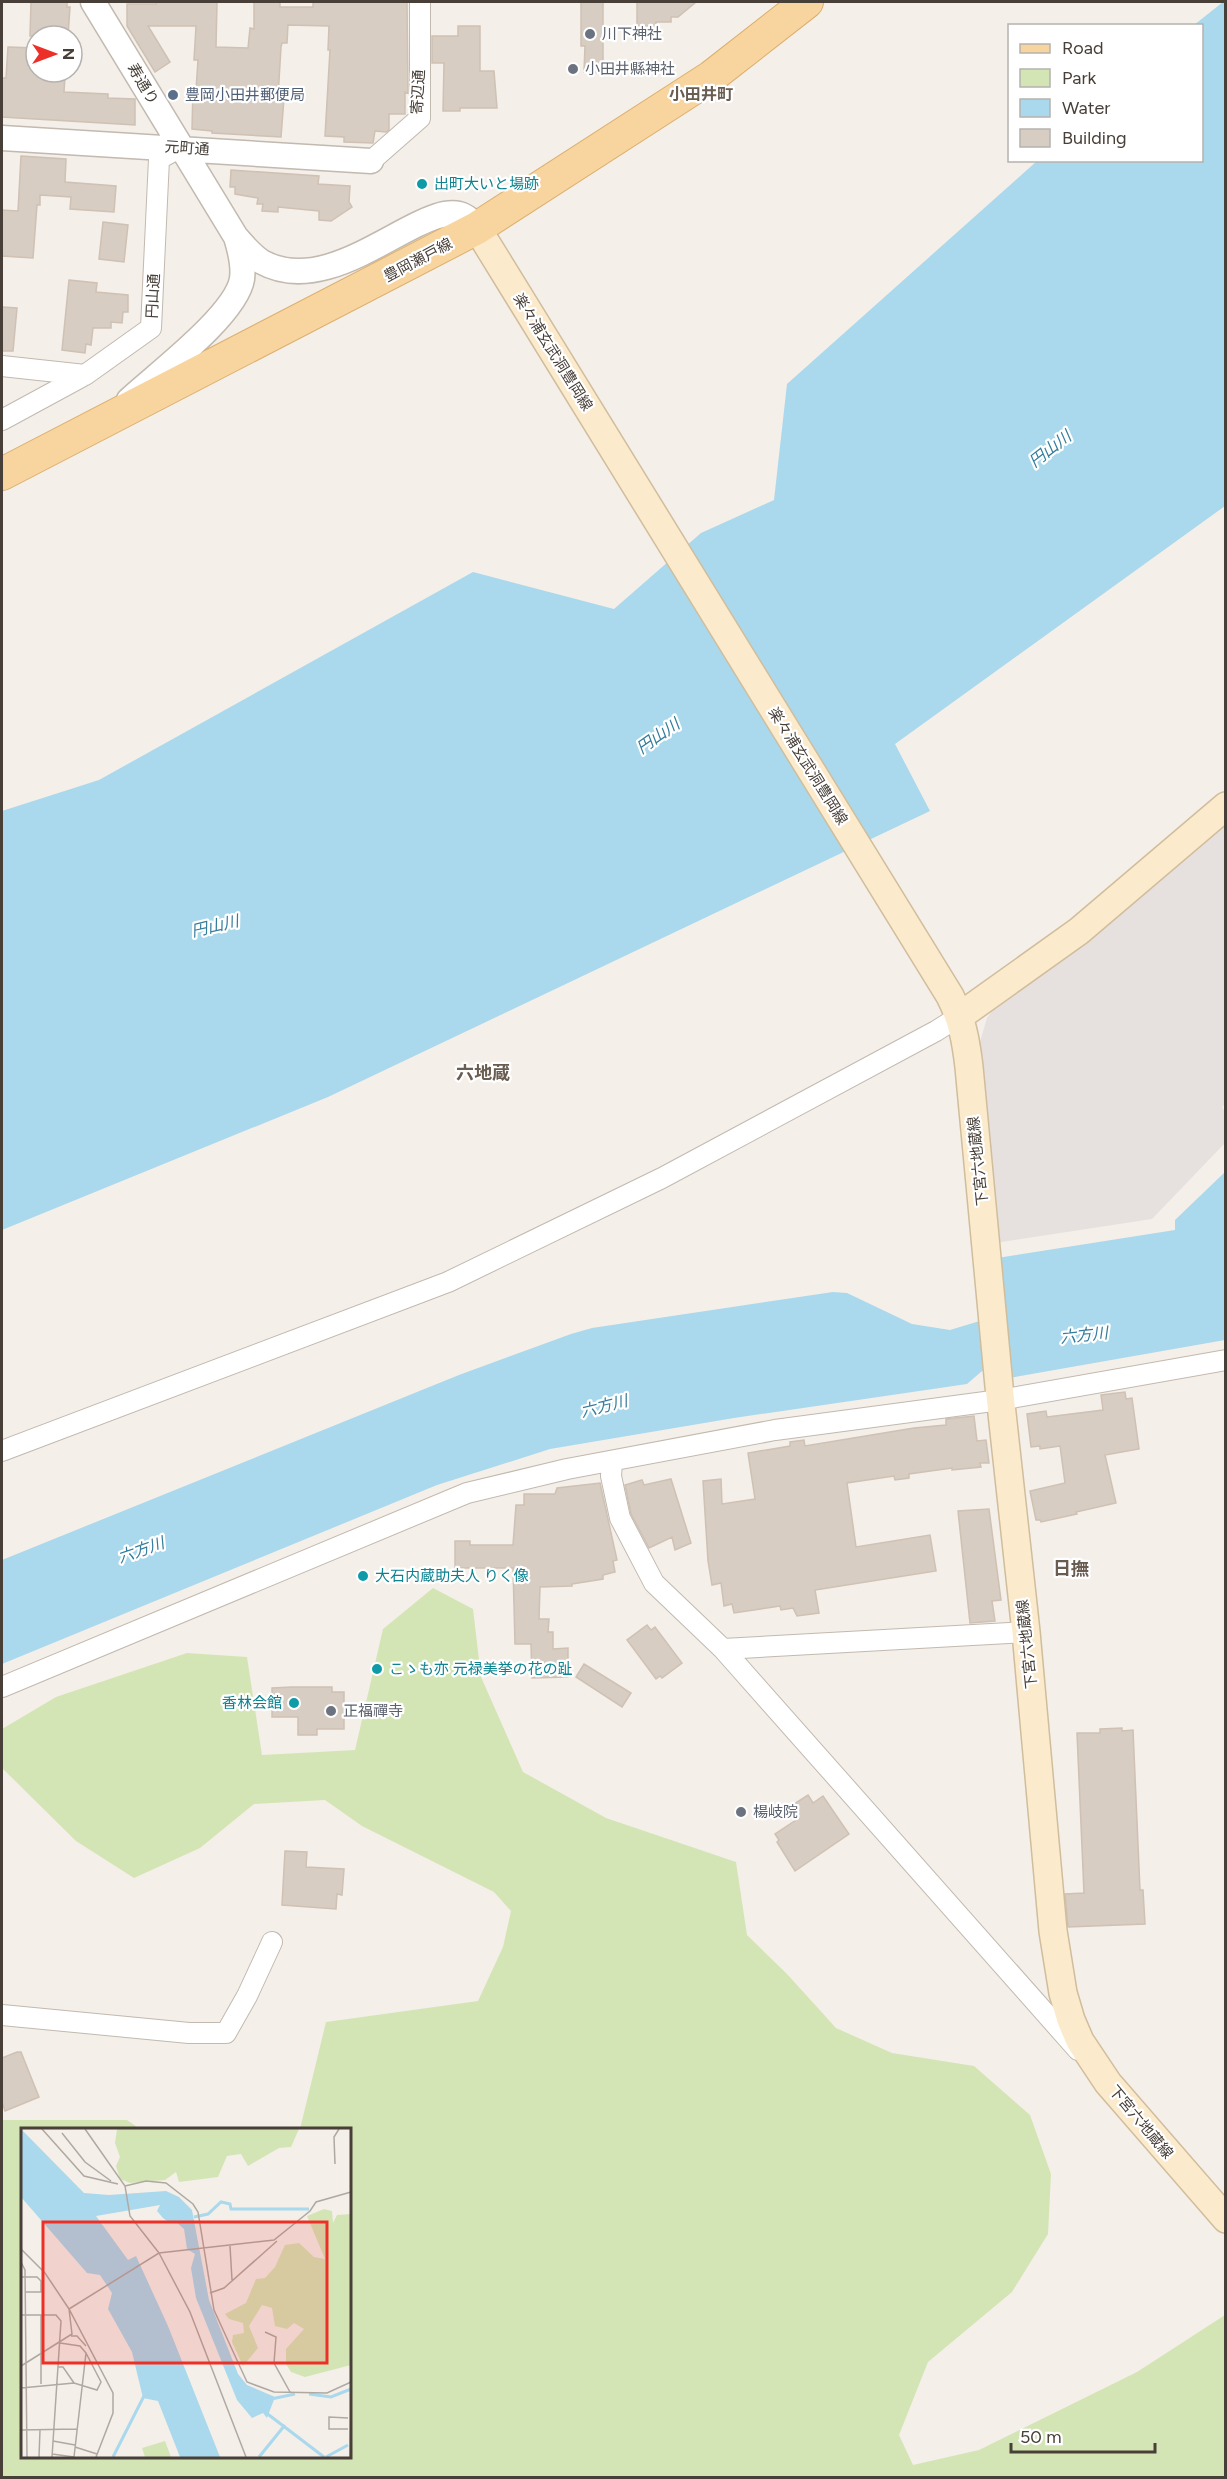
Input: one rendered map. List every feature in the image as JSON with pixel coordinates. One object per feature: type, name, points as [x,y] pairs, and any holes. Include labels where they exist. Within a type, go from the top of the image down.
[{"type":"main road","name":"豊岡瀬戸線","points":[[2,474],[106,421],[483,239],[711,76],[807,2]]},
{"type":"main road","name":"楽々浦玄武洞豊岡線","points":[[483,239],[955,1006]]},
{"type":"main road","points":[[955,1006],[1079,931],[1226,806]]},
{"type":"main road","name":"下宮六地蔵線","points":[[955,1006],[967,1043],[1057,1964],[1071,2020],[1092,2061],[1127,2107],[1226,2219]]},
{"type":"street","name":"寿通り","points":[[93,2],[236,237]]},
{"type":"street","name":"寄辺通","points":[[371,161],[420,118],[420,2]]},
{"type":"street","name":"元町通","points":[[2,138],[187,156],[371,161]]},
{"type":"street","name":"円山通","points":[[85,375],[151,328],[159,159],[187,156]]},
{"type":"street","points":[[236,237],[261,262],[285,270],[310,272],[334,266],[434,217],[453,213],[461,214],[483,239]]},
{"type":"street","points":[[106,421],[216,322],[229,307],[242,280],[241,259],[236,237]]},
{"type":"street","points":[[2,366],[85,375]]},
{"type":"street","points":[[2,420],[85,375]]},
{"type":"street","points":[[2,1451],[448,1282],[662,1178],[936,1031],[955,1006]]},
{"type":"street","points":[[2,1687],[467,1493],[567,1469],[775,1430],[1000,1393],[1226,1360]]},
{"type":"street","points":[[612,1462],[611,1476],[620,1518],[654,1583],[723,1649],[1077,2049],[1092,2061]]},
{"type":"street","points":[[723,1649],[1026,1632]]},
{"type":"street","points":[[2,2015],[189,2033],[226,2033],[247,1996],[272,1942]]},
{"type":"shaded area","points":[[1225,818],[1226,1103],[1222,1107],[1225,1112],[1225,1143],[1152,1219],[995,1243],[976,1055],[987,1018],[997,1004]]},
{"type":"green space","points":[[433,1588],[473,1609],[481,1677],[523,1772],[606,1818],[736,1862],[747,1935],[787,1974],[836,2028],[892,2053],[974,2066],[1030,2115],[1051,2174],[1048,2234],[1012,2292],[928,2362],[899,2435],[913,2465],[979,2450],[1137,2372],[1225,2315],[1225,2477],[2,2477],[2,2120],[127,2120],[139,2128],[21,2128],[21,2458],[351,2458],[351,2128],[300,2128],[326,2022],[478,2001],[503,1947],[511,1911],[494,1892],[362,1826],[325,1800],[254,1804],[200,1848],[134,1878],[76,1841],[2,1768],[2,1729],[56,1697],[187,1653],[247,1657],[262,1755],[355,1750],[383,1629]]},
{"type":"water","name":"円山川","points":[[1225,2],[1225,506],[895,744],[930,811],[328,1097],[2,1230],[2,811],[99,780],[473,572],[614,609],[701,533],[774,500],[787,384],[1036,162],[1203,162],[1203,24],[1195,24]]},
{"type":"water","name":"六方川","points":[[1225,1172],[1225,1340],[1009,1378],[989,1365],[967,1384],[734,1418],[550,1449],[437,1485],[2,1664],[2,1560],[459,1375],[592,1328],[833,1292],[847,1293],[912,1324],[950,1330],[983,1320],[997,1258],[1175,1230],[1175,1220]]},
{"type":"building","points":[[31,2],[67,2],[67,7],[70,7],[69,24],[30,24]]},
{"type":"building","points":[[156,2],[217,2],[216,47],[248,48],[250,28],[254,29],[254,2],[280,2],[280,7],[313,7],[313,2],[407,2],[408,93],[405,92],[405,114],[389,114],[389,130],[375,131],[373,143],[344,142],[344,137],[325,136],[330,50],[328,50],[329,26],[288,25],[287,43],[282,43],[281,47],[278,97],[284,98],[281,137],[212,133],[212,131],[192,129],[193,90],[196,90],[198,60],[194,60],[196,26],[148,26],[170,62],[155,72],[127,26],[127,4],[156,4]]},
{"type":"building","points":[[581,2],[603,2],[603,73],[584,72],[585,46],[581,46]]},
{"type":"building","points":[[637,2],[696,2],[678,17],[671,17],[671,22],[656,22],[656,26],[637,26]]},
{"type":"building","points":[[458,26],[480,26],[480,71],[494,71],[497,108],[460,108],[460,111],[443,111],[444,63],[432,63],[432,36],[458,36]]},
{"type":"building","points":[[8,47],[24,48],[24,84],[65,84],[64,92],[108,94],[108,98],[135,99],[135,125],[2,117],[2,78],[6,78]]},
{"type":"building","points":[[21,156],[66,159],[65,182],[116,186],[114,212],[70,209],[71,197],[40,195],[40,205],[37,205],[33,258],[2,256],[2,210],[18,211]]},
{"type":"building","points":[[231,170],[319,176],[318,184],[350,186],[349,202],[352,207],[331,221],[319,220],[319,211],[278,207],[278,212],[262,211],[263,204],[257,204],[258,198],[235,194],[235,187],[230,187]]},
{"type":"building","points":[[103,222],[128,225],[124,262],[99,259]]},
{"type":"building","points":[[69,280],[97,283],[96,292],[128,295],[128,312],[123,312],[122,323],[111,322],[111,328],[93,328],[91,345],[86,344],[85,353],[62,350]]},
{"type":"building","points":[[2,307],[17,308],[13,351],[2,351]]},
{"type":"building","points":[[1125,1392],[1126,1399],[1132,1398],[1139,1449],[1105,1455],[1116,1503],[1041,1522],[1036,1520],[1030,1491],[1065,1483],[1060,1446],[1040,1449],[1040,1446],[1031,1447],[1027,1414],[1046,1411],[1047,1417],[1103,1410],[1101,1395]]},
{"type":"building","points":[[974,1416],[977,1441],[986,1440],[989,1463],[980,1463],[981,1467],[952,1470],[952,1468],[909,1474],[909,1478],[895,1480],[894,1476],[847,1483],[856,1547],[930,1535],[936,1571],[815,1590],[819,1613],[797,1616],[793,1608],[781,1610],[780,1606],[734,1613],[732,1604],[724,1606],[721,1583],[712,1585],[708,1561],[703,1481],[721,1479],[722,1504],[755,1499],[748,1453],[790,1446],[790,1442],[804,1440],[805,1446],[946,1425],[946,1419]]},
{"type":"building","points":[[671,1479],[691,1543],[675,1550],[672,1537],[649,1548],[631,1514],[625,1485],[642,1480],[644,1485]]},
{"type":"building","points":[[600,1483],[617,1560],[613,1561],[615,1572],[603,1575],[603,1579],[572,1584],[572,1586],[540,1587],[539,1619],[549,1619],[548,1632],[553,1632],[553,1649],[568,1648],[568,1677],[532,1678],[531,1644],[515,1644],[513,1568],[455,1568],[455,1541],[470,1541],[470,1545],[513,1545],[516,1505],[524,1505],[524,1494],[555,1494],[557,1488]]},
{"type":"building","points":[[989,1509],[1001,1600],[992,1601],[995,1621],[970,1623],[958,1511]]},
{"type":"building","points":[[647,1625],[651,1630],[655,1627],[682,1663],[662,1678],[660,1676],[656,1679],[627,1640]]},
{"type":"building","points":[[584,1664],[631,1693],[622,1707],[576,1677]]},
{"type":"building","name":"香林会館","points":[[332,1687],[332,1692],[344,1692],[344,1729],[317,1729],[317,1735],[298,1735],[298,1717],[272,1717],[272,1688]]},
{"type":"building","points":[[1122,1728],[1122,1731],[1133,1730],[1140,1890],[1143,1890],[1145,1924],[1068,1927],[1065,1894],[1084,1893],[1077,1733],[1100,1733],[1100,1729]]},
{"type":"building","points":[[808,1795],[813,1803],[823,1796],[849,1834],[795,1871],[777,1842],[779,1840],[775,1834],[799,1818],[791,1806]]},
{"type":"building","points":[[285,1851],[307,1852],[306,1867],[344,1869],[342,1895],[337,1894],[336,1909],[282,1905]]},
{"type":"building","points":[[21,2052],[39,2097],[5,2111],[2,2102],[2,2058]]},
{"type":"place","name":"川下神社","points":[[590,34]]},
{"type":"place","name":"小田井縣神社","points":[[573,69]]},
{"type":"place","name":"豊岡小田井郵便局","points":[[173,95]]},
{"type":"place","name":"出町大いと場跡","points":[[422,184]]},
{"type":"place","name":"大石内蔵助夫人 りく像","points":[[363,1576]]},
{"type":"place","name":"こゝも亦 元禄美挙の花の趾","points":[[377,1669]]},
{"type":"place","name":"香林会館","points":[[294,1703]]},
{"type":"place","name":"正福禪寺","points":[[331,1711]]},
{"type":"place","name":"楊岐院","points":[[741,1812]]},
{"type":"district","name":"小田井町","points":[[701,94]]},
{"type":"district","name":"六地蔵","points":[[483,1073]]},
{"type":"district","name":"日撫","points":[[1071,1569]]}]
